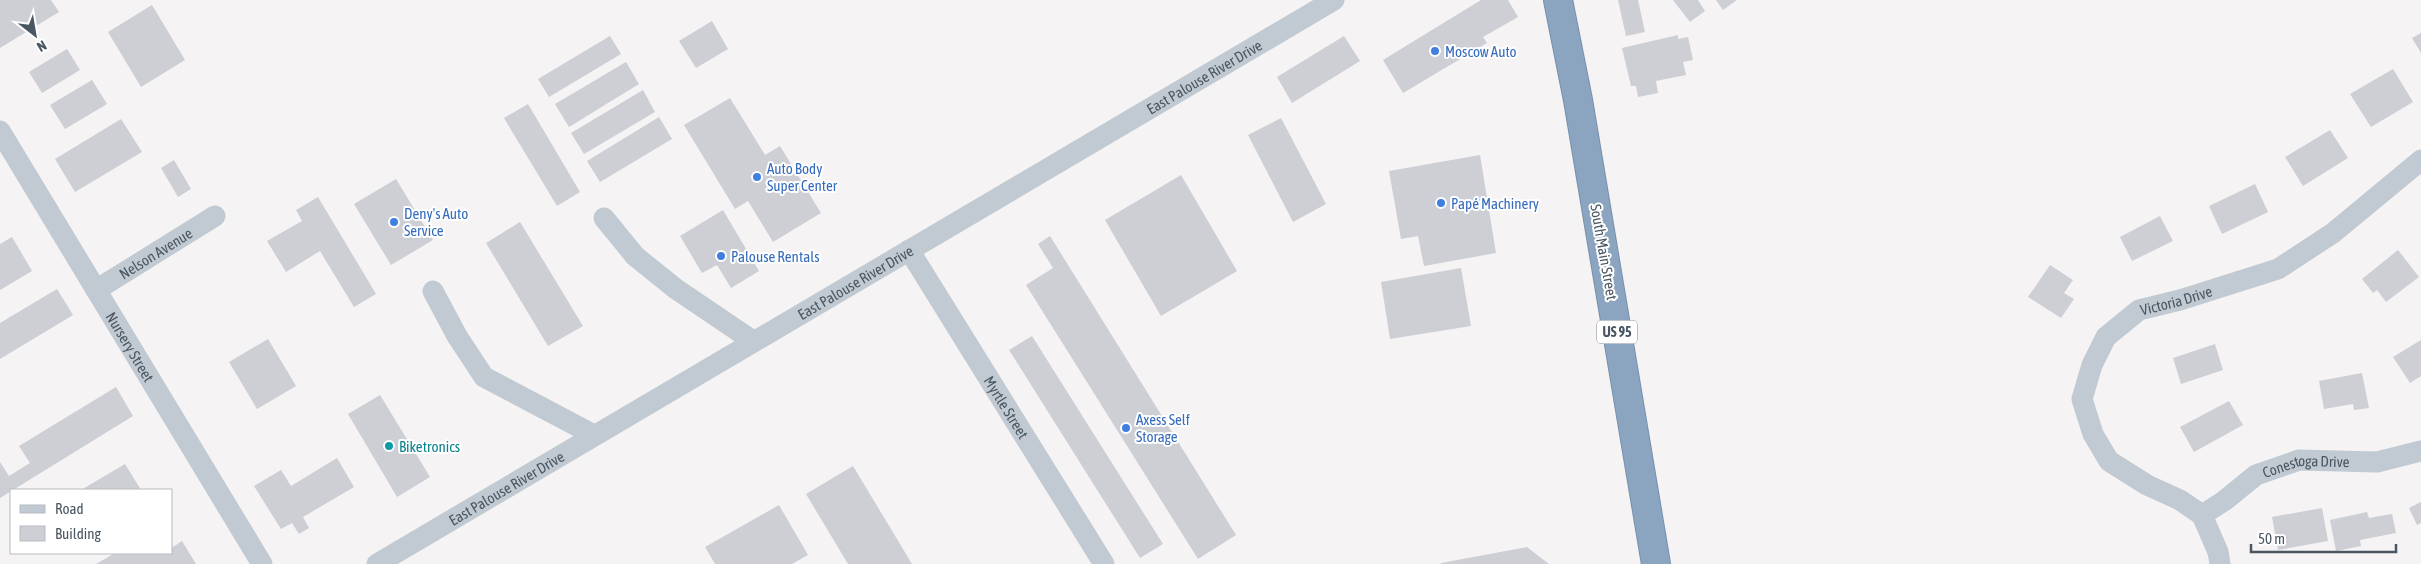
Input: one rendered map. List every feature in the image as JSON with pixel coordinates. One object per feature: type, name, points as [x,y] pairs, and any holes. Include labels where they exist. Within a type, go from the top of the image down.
[{"type":"highway","name":"South Main Street","points":[[1558,0],[1578,100],[1656,564]]},
{"type":"street","name":"East Palouse River Drive","points":[[377,564],[1334,0]]},
{"type":"street","name":"Nursery Street","points":[[0,131],[262,564]]},
{"type":"street","name":"Victoria Drive","points":[[2202,515],[2180,500],[2147,485],[2109,461],[2092,434],[2082,399],[2092,365],[2106,337],[2139,310],[2180,300],[2278,269],[2333,233],[2421,160]]},
{"type":"street","name":"Nelson Avenue","points":[[96,290],[215,216]]},
{"type":"street","points":[[604,218],[635,256],[676,289],[753,341]]},
{"type":"street","name":"Myrtle Street","points":[[909,250],[1104,564]]},
{"type":"street","points":[[433,291],[457,336],[484,377],[594,436]]},
{"type":"street","name":"Conestoga Drive","points":[[2202,515],[2224,501],[2256,475],[2299,460],[2377,462],[2421,451]]},
{"type":"street","points":[[2202,515],[2218,552],[2220,564]]},
{"type":"building","points":[[0,0],[51,0],[59,12],[0,48]]},
{"type":"building","name":"Moscow Auto","points":[[1481,0],[1508,0],[1518,17],[1483,37],[1487,43],[1403,93],[1383,60]]},
{"type":"building","points":[[1618,0],[1638,0],[1645,32],[1626,36]]},
{"type":"building","points":[[1673,0],[1698,0],[1705,11],[1690,22]]},
{"type":"building","points":[[1716,0],[1737,0],[1723,10]]},
{"type":"building","points":[[152,5],[185,60],[141,87],[108,32]]},
{"type":"building","points":[[712,21],[728,49],[696,68],[679,41]]},
{"type":"building","points":[[2421,33],[2421,53],[2412,38]]},
{"type":"building","points":[[1678,35],[1678,39],[1688,37],[1693,60],[1683,62],[1686,75],[1656,81],[1658,93],[1638,97],[1636,86],[1631,86],[1622,48]]},
{"type":"building","points":[[610,36],[621,54],[549,97],[538,79]]},
{"type":"building","points":[[1344,36],[1360,61],[1292,103],[1277,77]]},
{"type":"building","points":[[67,49],[80,70],[42,93],[29,72]]},
{"type":"building","points":[[626,62],[639,84],[569,127],[555,104]]},
{"type":"building","points":[[2393,69],[2413,102],[2371,127],[2350,94]]},
{"type":"building","points":[[92,80],[107,104],[65,129],[50,105]]},
{"type":"building","points":[[643,90],[655,112],[584,154],[571,133]]},
{"type":"building","name":"Auto Body Super Center","points":[[730,98],[765,155],[780,146],[821,213],[773,242],[748,201],[735,209],[684,125]]},
{"type":"building","points":[[528,104],[580,192],[557,206],[504,118]]},
{"type":"building","points":[[659,117],[672,139],[600,182],[587,161]]},
{"type":"building","points":[[1281,118],[1326,204],[1293,222],[1248,135]]},
{"type":"building","points":[[121,119],[142,152],[75,192],[55,159]]},
{"type":"building","points":[[2330,130],[2348,158],[2303,186],[2285,157]]},
{"type":"building","name":"Papé Machinery","points":[[1480,155],[1496,253],[1424,266],[1418,236],[1401,239],[1389,171]]},
{"type":"building","points":[[174,160],[191,189],[178,197],[161,168]]},
{"type":"building","points":[[1181,175],[1237,271],[1161,316],[1105,220]]},
{"type":"building","name":"Deny's Auto Service","points":[[396,179],[433,240],[391,265],[354,204]]},
{"type":"building","points":[[2255,184],[2268,212],[2222,234],[2209,206]]},
{"type":"building","points":[[318,197],[376,294],[354,307],[320,251],[286,272],[267,241],[302,221],[296,210]]},
{"type":"building","name":"Palouse Rentals","points":[[723,210],[759,271],[731,288],[717,265],[702,273],[680,236]]},
{"type":"building","points":[[2160,216],[2173,241],[2132,261],[2120,237]]},
{"type":"building","points":[[520,222],[583,326],[548,346],[486,243]]},
{"type":"building","points":[[1050,236],[1236,535],[1198,559],[1026,285],[1053,268],[1038,244]]},
{"type":"building","points":[[12,237],[32,271],[0,290],[0,244]]},
{"type":"building","points":[[2398,250],[2419,277],[2386,302],[2377,290],[2373,293],[2362,279]]},
{"type":"building","points":[[2050,265],[2073,280],[2064,293],[2074,299],[2061,318],[2028,297]]},
{"type":"building","points":[[1461,268],[1471,326],[1390,339],[1381,282]]},
{"type":"building","points":[[57,289],[73,315],[0,359],[0,323]]},
{"type":"building","points":[[1032,336],[1163,544],[1140,558],[1009,350]]},
{"type":"building","points":[[268,339],[296,386],[257,409],[229,362]]},
{"type":"building","points":[[2421,340],[2421,376],[2410,383],[2393,357]]},
{"type":"building","points":[[2215,344],[2223,370],[2181,384],[2173,358]]},
{"type":"building","points":[[2362,373],[2369,408],[2354,410],[2353,404],[2324,409],[2319,381]]},
{"type":"building","points":[[116,387],[133,416],[15,489],[10,489],[10,492],[0,498],[0,462],[9,476],[30,463],[19,446]]},
{"type":"building","name":"Biketronics","points":[[380,395],[430,477],[397,497],[348,414]]},
{"type":"building","points":[[2229,401],[2243,425],[2194,452],[2180,427]]},
{"type":"building","points":[[337,458],[354,487],[303,517],[309,528],[299,534],[292,523],[281,529],[254,486],[281,470],[291,486]]},
{"type":"building","points":[[125,464],[140,489],[83,489]]},
{"type":"building","points":[[853,466],[912,564],[848,564],[806,494]]},
{"type":"building","points":[[2421,502],[2421,523],[2417,525],[2409,508]]},
{"type":"building","points":[[779,505],[808,555],[792,564],[715,564],[705,547]]},
{"type":"building","points":[[2322,508],[2328,541],[2278,550],[2272,517]]},
{"type":"building","points":[[2367,512],[2369,518],[2392,514],[2396,533],[2360,540],[2361,546],[2336,551],[2330,520]]},
{"type":"building","points":[[182,541],[196,564],[96,564],[113,554],[172,554],[172,545],[173,547]]},
{"type":"building","points":[[1527,547],[1549,564],[1441,564],[1441,563]]},
{"type":"place","name":"Moscow Auto","points":[[1435,51]]},
{"type":"place","name":"Auto Body Super Center","points":[[757,177]]},
{"type":"place","name":"Papé Machinery","points":[[1441,203]]},
{"type":"place","name":"Deny's Auto Service","points":[[394,222]]},
{"type":"place","name":"Palouse Rentals","points":[[721,256]]},
{"type":"place","name":"Axess Self Storage","points":[[1126,428]]},
{"type":"place","name":"Biketronics","points":[[389,446]]}]
